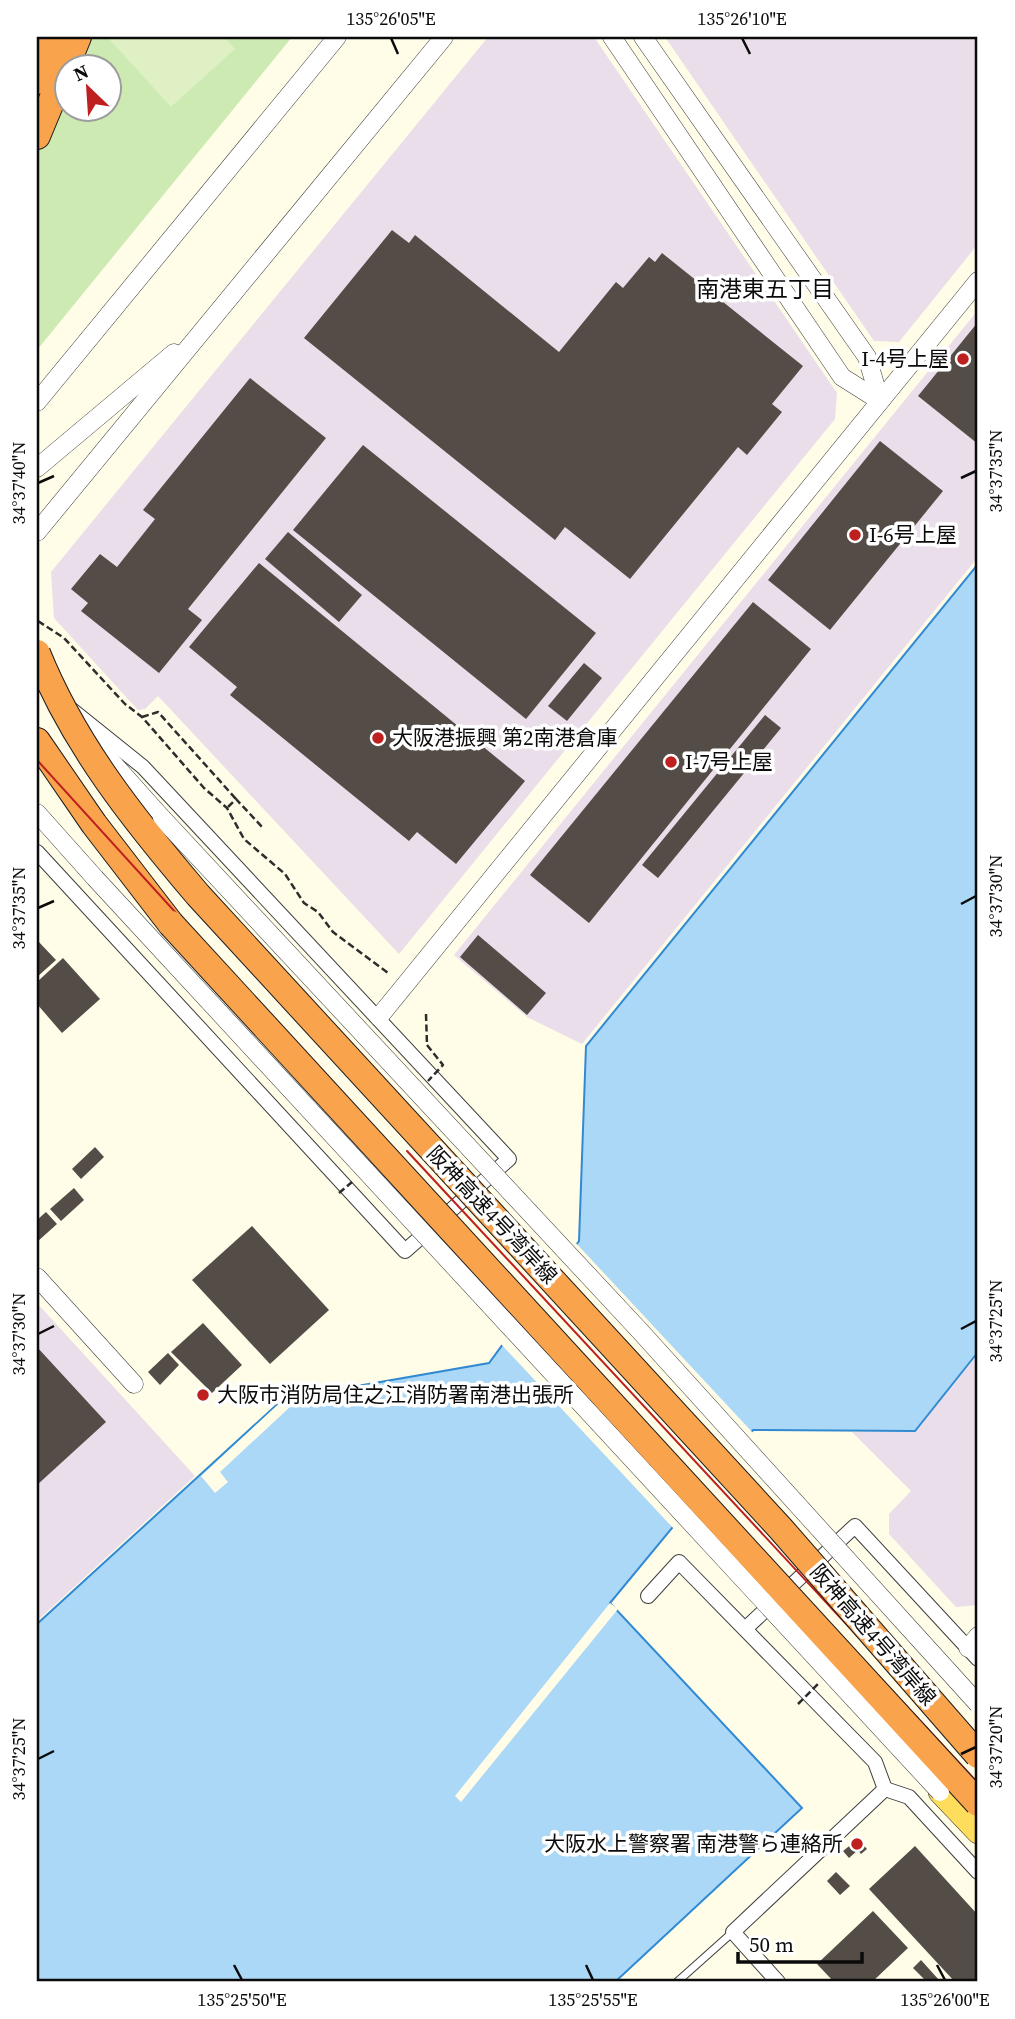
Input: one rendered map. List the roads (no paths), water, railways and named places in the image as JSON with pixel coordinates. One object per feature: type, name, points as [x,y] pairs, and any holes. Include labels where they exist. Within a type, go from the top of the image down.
[{"type":"highway","points":[[37,81],[53,37]]},
{"type":"highway","points":[[37,136],[78,37]]},
{"type":"highway","name":"阪神高速4号湾岸線","points":[[37,653],[93,760],[133,817],[198,895],[772,1519],[978,1755]]},
{"type":"highway","points":[[42,684],[64,732],[95,778],[134,827],[198,895]]},
{"type":"highway","points":[[37,741],[94,824],[171,924]]},
{"type":"highway","name":"阪神高速4号湾岸線","points":[[37,770],[171,924],[978,1803]]},
{"type":"main road","points":[[940,1792],[978,1832]]},
{"type":"street","points":[[37,402],[337,37]]},
{"type":"street","points":[[37,532],[444,37]]},
{"type":"street","points":[[612,37],[842,377],[880,401]]},
{"type":"street","points":[[643,37],[867,357],[880,401]]},
{"type":"street","points":[[379,1017],[978,281]]},
{"type":"street","points":[[37,468],[209,324]]},
{"type":"street","points":[[37,852],[405,1251],[509,1159],[143,767],[42,684]]},
{"type":"street","points":[[42,684],[162,818],[640,1331],[978,1704]]},
{"type":"street","points":[[37,813],[940,1792]]},
{"type":"street","points":[[37,1277],[134,1384]]},
{"type":"street","points":[[745,1629],[855,1526],[975,1647]]},
{"type":"street","points":[[648,1596],[679,1562],[875,1762],[885,1789]]},
{"type":"street","points":[[885,1789],[909,1797],[978,1872]]},
{"type":"street","points":[[778,1982],[733,1932],[885,1789]]},
{"type":"lane","points":[[677,1982],[733,1932]]},
{"type":"water","points":[[978,564],[978,1352],[915,1431],[753,1430],[610,1603],[802,1808],[615,1982],[37,1982],[37,1624],[283,1399],[489,1363],[579,1241],[586,1046]]},
{"type":"tram line","points":[[37,760],[465,1231],[978,1783]]},
{"type":"tram line","points":[[407,1151],[978,1766]]},
{"type":"place","name":"I-4号上屋","points":[[963,359]]},
{"type":"place","name":"I-6号上屋","points":[[855,535]]},
{"type":"place","name":"大阪港振興 第2南港倉庫","points":[[378,738]]},
{"type":"place","name":"I-7号上屋","points":[[671,762]]},
{"type":"place","name":"大阪市消防局住之江消防署南港出張所","points":[[203,1395]]},
{"type":"place","name":"大阪水上警察署 南港警ら連絡所","points":[[857,1844]]},
{"type":"district","name":"南港東五丁目","points":[[765,289]]}]
